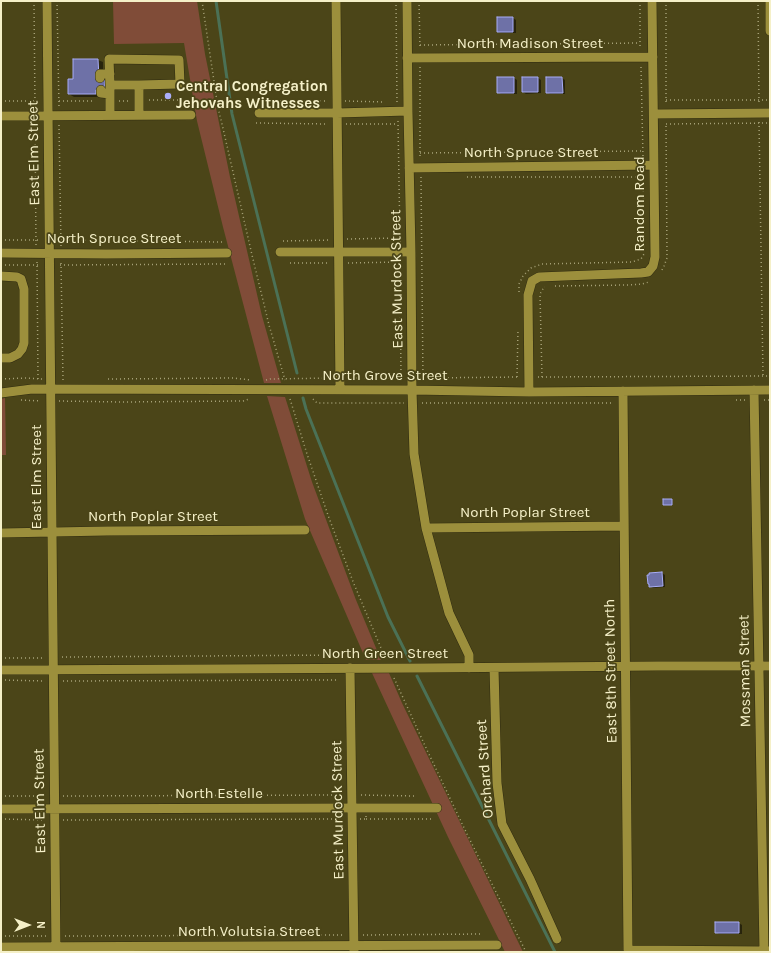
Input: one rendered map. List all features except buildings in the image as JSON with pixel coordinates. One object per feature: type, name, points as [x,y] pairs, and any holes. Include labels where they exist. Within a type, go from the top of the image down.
[{"type":"street","name":"East Elm Street","points":[[47,1],[56,949]]},
{"type":"street","points":[[336,1],[340,390]]},
{"type":"street","name":"East Murdock Street","points":[[407,1],[414,454],[426,528],[449,613],[469,655],[470,668]]},
{"type":"street","name":"Random Road","points":[[529,392],[528,295],[532,281],[539,277],[648,272],[655,257],[652,1]]},
{"type":"street","points":[[770,1],[770,31]]},
{"type":"street","name":"North Madison Street","points":[[407,58],[653,57]]},
{"type":"street","points":[[101,90],[101,94],[110,93],[139,85],[180,84],[179,60],[109,58],[110,74],[110,93],[110,115]]},
{"type":"street","points":[[100,78],[100,74],[110,74]]},
{"type":"street","points":[[139,85],[139,115]]},
{"type":"street","points":[[259,113],[408,111]]},
{"type":"street","points":[[654,114],[770,113]]},
{"type":"street","points":[[1,116],[191,115]]},
{"type":"street","name":"North Spruce Street","points":[[409,168],[654,166]]},
{"type":"street","points":[[280,252],[411,252]]},
{"type":"street","name":"North Spruce Street","points":[[1,253],[227,253]]},
{"type":"street","points":[[1,276],[17,277],[21,280],[24,289],[24,343],[18,354],[10,358],[1,358]]},
{"type":"street","name":"North Grove Street","points":[[1,393],[32,389],[287,389],[529,392],[770,390]]},
{"type":"street","name":"Mossman Street","points":[[754,390],[766,951]]},
{"type":"street","name":"East 8th Street North","points":[[623,391],[628,950],[766,951]]},
{"type":"street","name":"North Poplar Street","points":[[426,528],[624,526]]},
{"type":"street","name":"North Poplar Street","points":[[1,533],[305,530]]},
{"type":"street","name":"North Green Street","points":[[1,670],[770,666]]},
{"type":"street","name":"East Murdock Street","points":[[350,668],[354,949]]},
{"type":"street","name":"Orchard Street","points":[[494,668],[497,783],[502,824],[530,879],[557,939]]},
{"type":"street","name":"North Estelle","points":[[1,810],[437,808]]},
{"type":"street","name":"North Volutsia Street","points":[[1,947],[56,949],[354,949],[497,945]]},
{"type":"path","points":[[34,1],[38,379]]},
{"type":"path","points":[[1,379],[26,378],[63,380],[57,1]]},
{"type":"path","points":[[202,1],[218,108],[252,255],[269,325],[307,454],[354,584],[390,668],[464,828],[526,952]]},
{"type":"path","points":[[396,1],[400,252],[400,378]]},
{"type":"path","points":[[419,1],[423,390]]},
{"type":"path","points":[[519,292],[519,284],[523,276],[531,268],[542,264],[632,262],[641,259],[644,254],[640,1]]},
{"type":"path","points":[[661,270],[668,258],[666,1]]},
{"type":"path","points":[[758,1],[763,376]]},
{"type":"path","points":[[420,44],[640,43]]},
{"type":"path","points":[[1,101],[59,101],[110,93],[139,100],[185,100]]},
{"type":"path","points":[[666,100],[770,100]]},
{"type":"path","points":[[256,101],[390,102]]},
{"type":"path","points":[[256,123],[398,124]]},
{"type":"path","points":[[666,124],[770,123]]},
{"type":"path","points":[[420,153],[642,151]]},
{"type":"path","points":[[460,177],[643,177]]},
{"type":"path","points":[[1,240],[49,240]]},
{"type":"path","points":[[61,240],[224,242]]},
{"type":"path","points":[[1,265],[224,264]]},
{"type":"path","points":[[542,377],[540,294],[544,286],[627,285],[650,282]]},
{"type":"path","points":[[517,378],[518,323]]},
{"type":"path","points":[[265,381],[270,379],[340,378],[770,376]]},
{"type":"path","points":[[102,379],[233,378],[257,380]]},
{"type":"path","points":[[310,396],[317,403],[623,402]]},
{"type":"path","points":[[15,400],[121,402],[243,401],[251,399]]},
{"type":"path","points":[[730,400],[770,400]]},
{"type":"path","points":[[1,658],[338,655]]},
{"type":"path","points":[[1,680],[337,680]]},
{"type":"path","points":[[365,794],[414,796]]},
{"type":"path","points":[[1,796],[341,795]]},
{"type":"path","points":[[1,820],[341,819]]},
{"type":"path","points":[[366,819],[431,819]]},
{"type":"path","points":[[1,936],[482,934]]},
{"type":"shaded area","points":[[113,1],[197,1],[205,54],[230,177],[262,316],[281,383],[264,383],[197,121],[184,43],[114,44]]},
{"type":"shaded area","points":[[267,396],[285,397],[312,482],[356,600],[381,660],[366,660],[305,519]]},
{"type":"shaded area","points":[[5,398],[6,455],[1,455],[1,399]]},
{"type":"shaded area","points":[[372,673],[389,673],[402,703],[523,952],[505,952],[448,837]]},
{"type":"waterway","points":[[216,1],[232,114],[297,373]]},
{"type":"waterway","points":[[303,398],[388,617],[410,661]]},
{"type":"waterway","points":[[417,676],[555,952]]},
{"type":"place","name":"Central Congregation Jehovahs Witnesses","points":[[168,96]]}]
